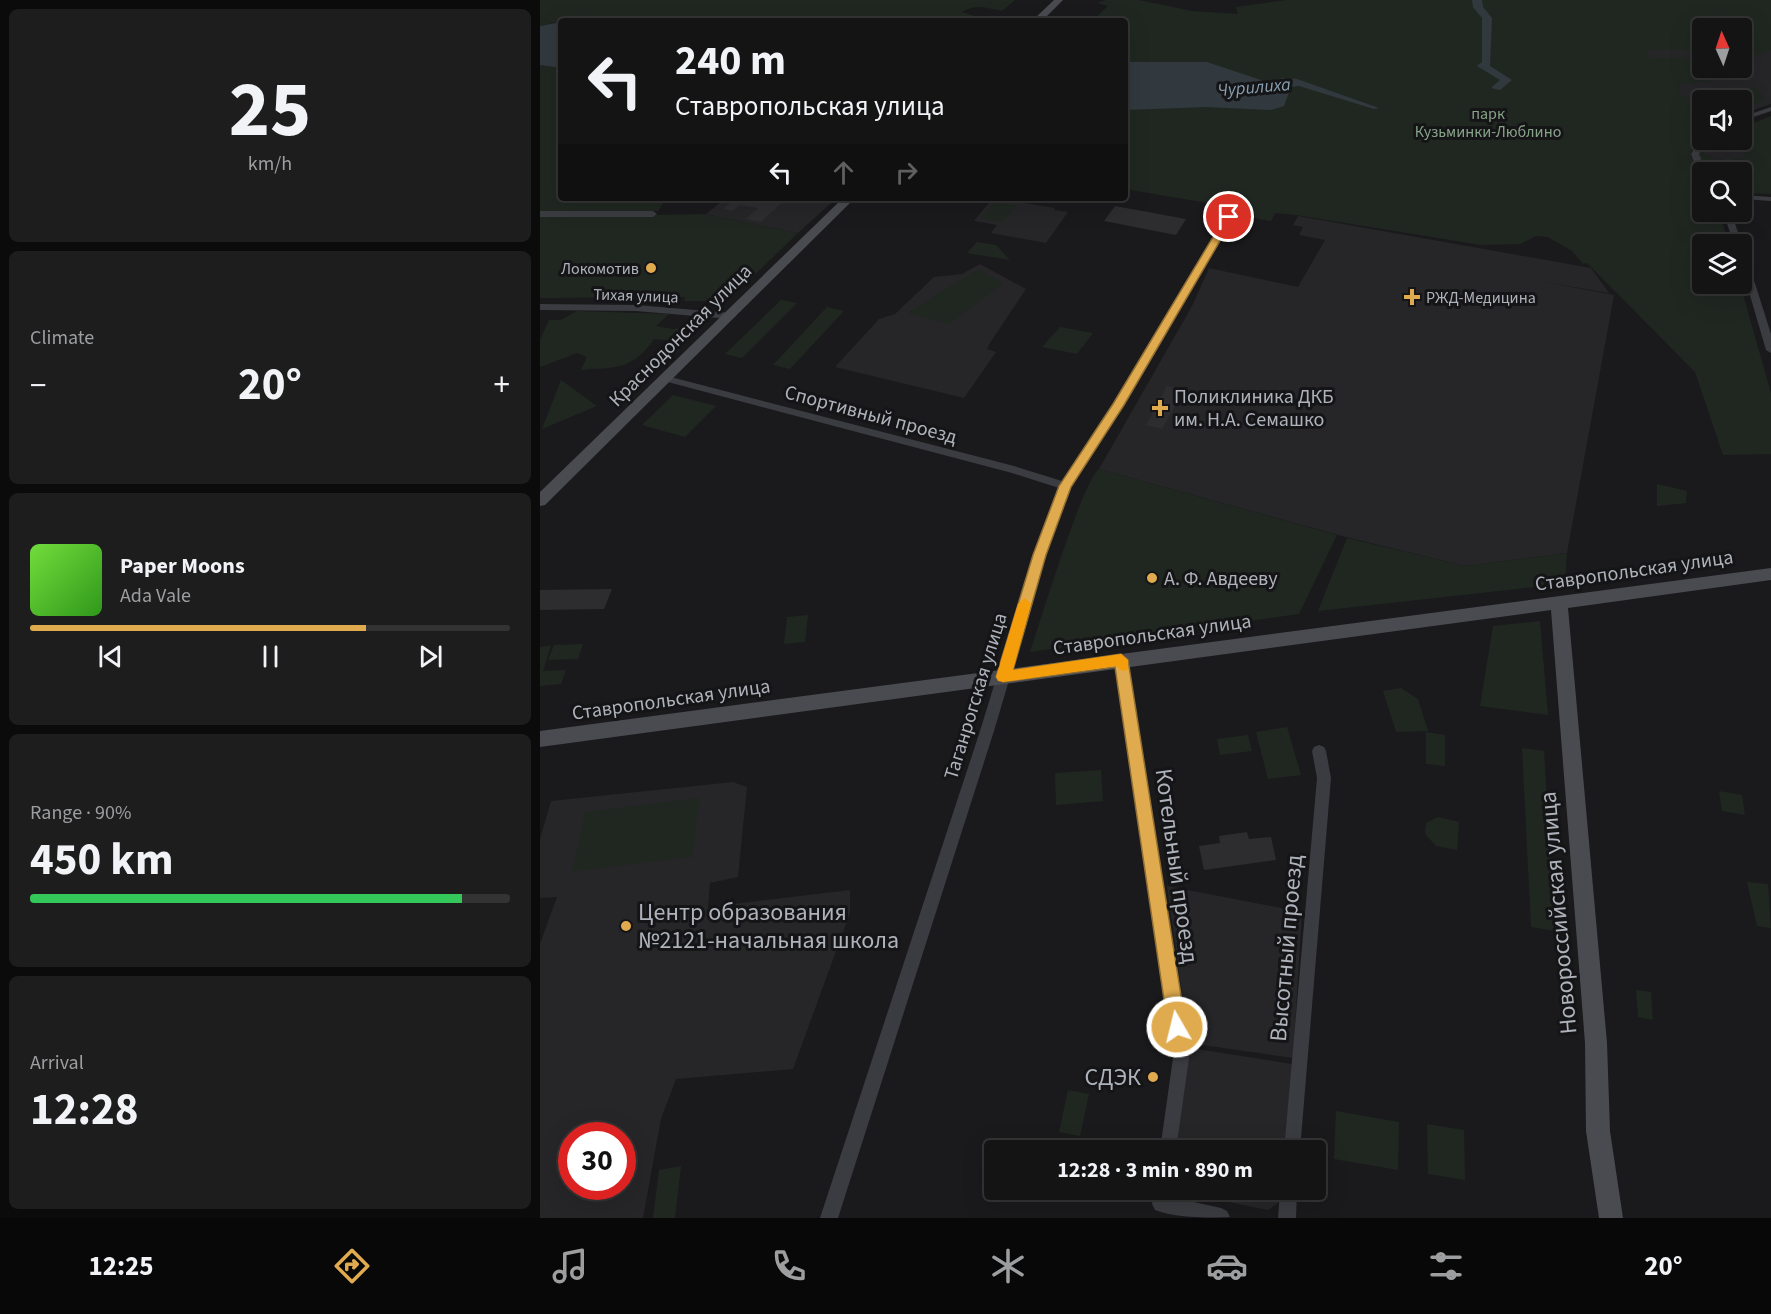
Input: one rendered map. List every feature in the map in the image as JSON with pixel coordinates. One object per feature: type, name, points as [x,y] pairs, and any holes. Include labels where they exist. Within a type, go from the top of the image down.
[{"type":"main road","points":[[1040,18],[1059,0]]},
{"type":"main road","name":"Краснодонская улица","points":[[540,501],[846,201]]},
{"type":"main road","name":"Ставропольская улица","points":[[540,739],[1771,574]]},
{"type":"main road","name":"Новороссийская улица","points":[[1559,603],[1596,1043],[1598,1131],[1611,1218]]},
{"type":"street","points":[[1752,116],[1771,109]]},
{"type":"street","points":[[1752,197],[1771,199]]},
{"type":"street","points":[[540,214],[653,214]]},
{"type":"street","name":"Таганрогская улица","points":[[829,1218],[1040,555],[1065,486],[1118,405],[1229,217]]},
{"type":"street","points":[[1752,288],[1771,350]]},
{"type":"street","name":"Тихая улица","points":[[540,308],[636,308],[731,316]]},
{"type":"street","name":"Спортивный проезд","points":[[667,379],[1003,467],[1065,486]]},
{"type":"street","name":"Котельный проезд","points":[[1121,660],[1181,1058],[1169,1140]]},
{"type":"street","name":"Высотный проезд","points":[[1293,1140],[1324,778],[1319,751]]},
{"type":"street","points":[[1162,1200],[1161,1204],[1224,1218]]},
{"type":"street","points":[[1287,1218],[1288,1200]]},
{"type":"shaded area","points":[[1771,1],[1771,104],[1752,111],[1752,90],[1692,90],[1692,109],[1628,67],[1640,11]]},
{"type":"shaded area","points":[[1705,150],[1746,150],[1745,157],[1727,161],[1702,155]]},
{"type":"shaded area","points":[[722,201],[831,203],[798,233],[706,214]]},
{"type":"shaded area","points":[[991,201],[1012,201],[1068,212],[1046,243],[991,233],[997,225],[974,221]]},
{"type":"shaded area","points":[[1298,216],[1591,268],[1609,293],[1539,281],[1614,295],[1567,553],[1465,566],[1342,536],[1099,469],[1192,306],[1209,268],[1298,287],[1325,240],[1299,235],[1303,227],[1293,225]]},
{"type":"shaded area","points":[[980,264],[1026,289],[987,349],[996,352],[964,398],[835,367],[879,319],[895,314],[934,277],[962,274]]},
{"type":"shaded area","name":"Центр образования №2121-начальная школа","points":[[733,782],[747,787],[738,877],[710,883],[708,907],[850,890],[850,913],[793,1069],[676,1079],[661,1119],[643,1218],[540,1218],[540,944],[557,897],[540,898],[540,839],[551,801]]},
{"type":"shaded area","points":[[1167,886],[1302,912],[1293,1058],[1189,1043]]},
{"type":"shaded area","points":[[1190,1048],[1292,1064],[1285,1140],[1176,1140]]},
{"type":"shaded area","points":[[1218,1200],[1278,1200],[1278,1203],[1268,1210]]},
{"type":"green space","points":[[540,0],[1015,0],[1002,11],[977,7],[962,12],[981,18],[558,18],[558,22],[540,26]]},
{"type":"green space","name":"парк Кузьминки-Люблино","points":[[1106,0],[1139,0],[1192,11],[1238,14],[1236,7],[1287,0],[1771,0],[1771,50],[1752,56],[1752,18],[1692,18],[1692,50],[1647,50],[1651,58],[1692,57],[1692,78],[1708,78],[1711,81],[1681,84],[1678,93],[1692,100],[1692,222],[1722,222],[1726,234],[1692,234],[1692,294],[1743,294],[1771,393],[1771,454],[1723,455],[1695,372],[1587,263],[1583,264],[1572,251],[1548,237],[1536,236],[1520,244],[1481,245],[1296,215],[1275,213],[1271,221],[1246,217],[1249,210],[1128,190],[1128,18],[1095,18],[1108,6],[1097,3]]},
{"type":"green space","points":[[540,65],[558,68],[558,201],[664,201],[658,211],[540,212]]},
{"type":"green space","points":[[1750,87],[1758,90],[1765,100],[1752,105],[1752,90],[1734,90]]},
{"type":"green space","points":[[1771,116],[1771,194],[1752,193],[1752,162],[1702,162],[1698,154],[1701,150],[1705,150],[1702,155],[1727,161],[1745,157],[1746,150],[1752,150],[1752,122]]},
{"type":"green space","points":[[994,202],[1016,206],[1002,222],[981,218]]},
{"type":"green space","name":"Локомотив","points":[[706,214],[798,233],[747,282],[712,301],[684,301],[685,297],[540,298],[540,217]]},
{"type":"green space","points":[[977,242],[996,245],[1010,260],[967,253]]},
{"type":"green space","points":[[978,269],[1004,283],[949,324],[907,313]]},
{"type":"green space","points":[[781,300],[797,303],[742,358],[725,354]]},
{"type":"green space","points":[[827,307],[844,311],[790,369],[773,365]]},
{"type":"green space","points":[[577,311],[669,314],[656,326],[673,329],[700,326],[676,354],[666,354],[674,341],[654,339],[638,357],[622,365],[581,370],[587,357],[577,353],[540,367],[540,340],[549,320],[561,320]]},
{"type":"green space","points":[[1060,327],[1093,333],[1077,354],[1042,347]]},
{"type":"green space","points":[[561,380],[597,406],[542,429]]},
{"type":"green space","points":[[673,395],[716,406],[685,437],[642,425]]},
{"type":"green space","points":[[1099,469],[1337,535],[1299,614],[1030,652],[1072,525],[1082,499]]},
{"type":"green space","points":[[1657,484],[1687,491],[1686,503],[1657,506]]},
{"type":"green space","points":[[1347,538],[1465,566],[1567,553],[1565,581],[1562,584],[1318,611]]},
{"type":"green space","points":[[808,615],[805,642],[784,644],[787,617]]},
{"type":"green space","points":[[1540,621],[1548,715],[1480,706],[1493,626]]},
{"type":"green space","points":[[583,644],[578,659],[548,660],[554,645]]},
{"type":"green space","points":[[551,645],[543,671],[566,670],[561,684],[540,686],[540,647]]},
{"type":"green space","points":[[1401,688],[1418,699],[1428,731],[1396,732],[1383,691]]},
{"type":"green space","points":[[1287,727],[1301,775],[1268,779],[1256,732]]},
{"type":"green space","points":[[1426,732],[1445,735],[1445,766],[1426,764]]},
{"type":"green space","points":[[1248,735],[1252,751],[1220,755],[1217,739]]},
{"type":"green space","points":[[1522,748],[1544,751],[1555,931],[1531,927]]},
{"type":"green space","points":[[1101,770],[1103,801],[1056,805],[1055,773]]},
{"type":"green space","points":[[1719,791],[1742,795],[1745,815],[1722,811]]},
{"type":"green space","points":[[700,798],[692,857],[572,872],[585,812]]},
{"type":"green space","points":[[1438,817],[1459,822],[1457,850],[1436,846],[1425,834],[1426,823]]},
{"type":"green space","points":[[1747,882],[1768,884],[1771,928],[1757,926]]},
{"type":"green space","points":[[1636,990],[1651,992],[1653,1020],[1638,1017]]},
{"type":"green space","points":[[1068,1090],[1089,1094],[1080,1136],[1059,1132]]},
{"type":"green space","points":[[1336,1111],[1399,1122],[1398,1170],[1334,1159]]},
{"type":"green space","points":[[1427,1124],[1464,1130],[1465,1180],[1428,1174]]},
{"type":"green space","points":[[681,1166],[675,1218],[653,1218],[659,1170]]},
{"type":"water","points":[[558,23],[558,68],[540,65],[540,26]]},
{"type":"water","points":[[1128,62],[1207,62],[1270,83],[1282,78],[1297,79],[1379,108],[1374,109],[1299,86],[1291,87],[1284,106],[1271,110],[1206,107],[1128,110]]},
{"type":"building","points":[[784,201],[761,222],[746,219],[758,208],[740,205],[733,211],[723,209],[730,203],[725,202]]},
{"type":"building","points":[[1115,206],[1186,219],[1176,235],[1104,221]]},
{"type":"building","name":"Поликлиника ДКБ им. Н.А. Семашко","points":[[1167,386],[1183,389],[1173,410],[1162,429],[1146,425]]},
{"type":"building","points":[[612,589],[604,609],[540,610],[540,590]]},
{"type":"building","points":[[1247,832],[1249,839],[1271,837],[1276,860],[1204,870],[1199,846],[1220,843],[1219,836]]},
{"type":"waterway","name":"Чурилиха","points":[[1477,0],[1478,7],[1487,18],[1487,64],[1482,66],[1507,80],[1496,88]]},
{"type":"slow traffic","points":[[1025,604],[1003,677],[1121,660],[1123,666]]},
{"type":"place","name":"Локомотив","points":[[651,268]]},
{"type":"place","name":"РЖД-Медицина","points":[[1412,297]]},
{"type":"place","name":"Поликлиника ДКБ им. Н.А. Семашко","points":[[1160,408]]},
{"type":"place","name":"А. Ф. Авдееву","points":[[1152,578]]},
{"type":"place","name":"Центр образования №2121-начальная школа","points":[[626,926]]},
{"type":"place","name":"СДЭК","points":[[1153,1077]]},
{"type":"route","points":[[1177,1027],[1121,660],[1003,677],[1040,555],[1065,486],[1118,405],[1229,217]]}]
